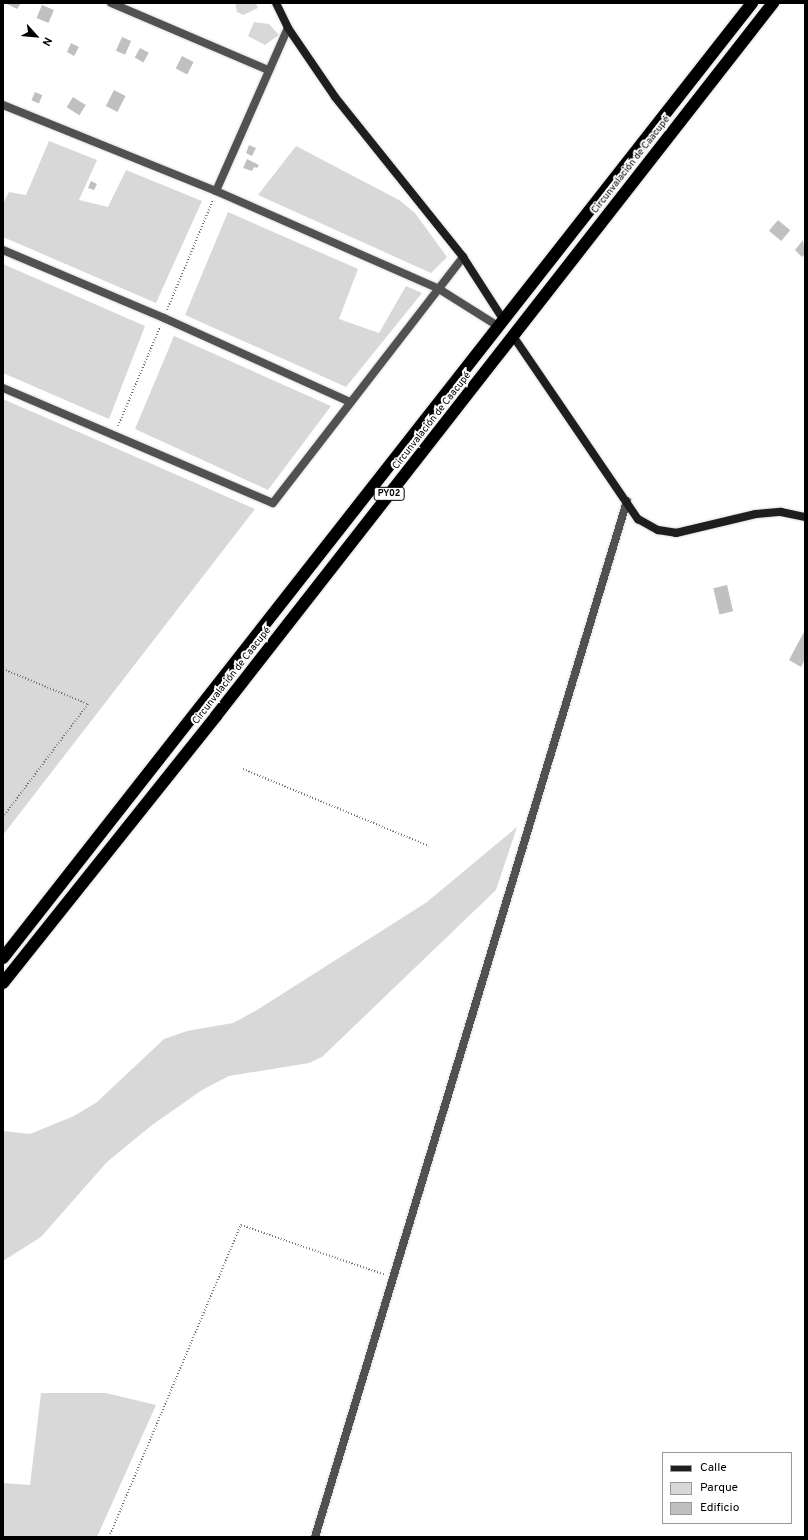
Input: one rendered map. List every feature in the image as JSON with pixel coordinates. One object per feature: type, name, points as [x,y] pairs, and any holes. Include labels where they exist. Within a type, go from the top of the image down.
[{"type":"highway","name":"Circunvalación de Caacupé","points":[[3,958],[752,3]]},
{"type":"highway","name":"Circunvalación de Caacupé","points":[[3,983],[513,336],[773,3]]},
{"type":"street","points":[[111,3],[268,70]]},
{"type":"street","points":[[276,3],[288,28],[335,97],[463,257],[500,323]]},
{"type":"street","points":[[216,191],[268,70],[288,28]]},
{"type":"street","points":[[3,105],[216,191],[439,289],[500,323]]},
{"type":"street","points":[[3,250],[164,318],[350,402]]},
{"type":"street","points":[[3,388],[273,503],[463,257]]},
{"type":"street","points":[[513,336],[638,519],[658,530],[676,533],[756,514],[781,512],[805,517]]},
{"type":"street","points":[[315,1537],[391,1277],[627,501]]},
{"type":"path","points":[[3,669],[88,704],[3,818]]},
{"type":"path","points":[[243,769],[429,846]]},
{"type":"path","points":[[3,809],[8,811]]},
{"type":"path","points":[[109,1537],[241,1225],[391,1277]]},
{"type":"green space","points":[[235,3],[256,3],[258,8],[243,15],[237,12]]},
{"type":"green space","points":[[254,22],[269,24],[279,35],[265,45],[248,36]]},
{"type":"green space","points":[[49,141],[97,160],[79,200],[108,207],[126,170],[202,201],[156,303],[3,237],[3,204],[9,192],[26,195]]},
{"type":"green space","points":[[296,146],[399,200],[415,213],[447,257],[431,273],[258,195]]},
{"type":"green space","points":[[228,212],[358,269],[339,319],[379,333],[406,286],[422,293],[346,387],[185,315]]},
{"type":"green space","points":[[3,264],[145,326],[109,419],[3,373]]},
{"type":"green space","points":[[174,336],[331,406],[268,490],[135,429]]},
{"type":"green space","points":[[3,399],[255,509],[3,835]]},
{"type":"green space","points":[[517,827],[496,890],[322,1057],[309,1063],[229,1076],[202,1090],[152,1125],[107,1162],[41,1237],[3,1261],[3,1131],[30,1134],[74,1116],[97,1102],[164,1039],[187,1031],[233,1023],[257,1010],[427,902]]},
{"type":"green space","points":[[41,1393],[106,1393],[156,1405],[97,1537],[3,1537],[3,1483],[30,1485]]},
{"type":"building","points":[[5,3],[21,3],[17,9]]},
{"type":"building","points":[[42,5],[54,10],[48,23],[37,18]]},
{"type":"building","points":[[122,37],[131,41],[125,55],[116,51]]},
{"type":"building","points":[[71,43],[79,47],[74,56],[67,52]]},
{"type":"building","points":[[140,48],[149,53],[143,62],[135,58]]},
{"type":"building","points":[[182,56],[194,62],[187,74],[176,68]]},
{"type":"building","points":[[114,90],[126,96],[117,112],[106,106]]},
{"type":"building","points":[[35,92],[42,95],[39,103],[31,100]]},
{"type":"building","points":[[73,97],[86,105],[79,115],[67,107]]},
{"type":"building","points":[[249,145],[256,148],[252,156],[246,153]]},
{"type":"building","points":[[247,159],[259,165],[257,168],[254,167],[252,171],[243,168]]},
{"type":"building","points":[[91,181],[97,184],[94,190],[88,188]]},
{"type":"building","points":[[778,220],[790,230],[781,241],[769,231]]},
{"type":"building","points":[[803,240],[805,254],[802,257],[795,250]]},
{"type":"building","points":[[727,585],[733,611],[719,614],[713,588]]},
{"type":"building","points":[[805,630],[805,659],[801,667],[789,660]]}]
